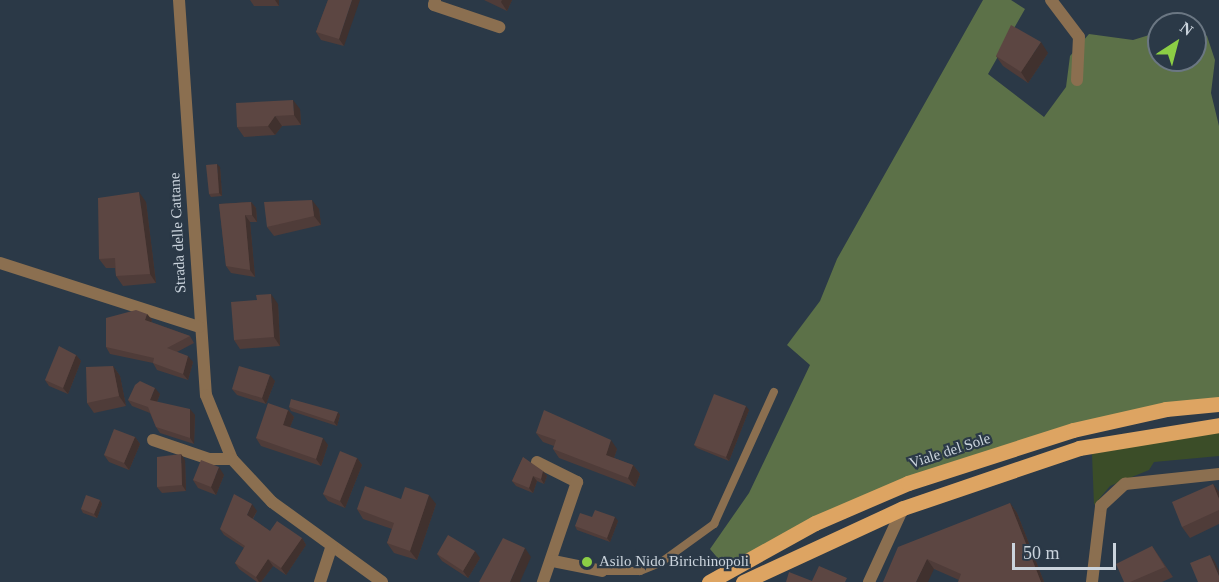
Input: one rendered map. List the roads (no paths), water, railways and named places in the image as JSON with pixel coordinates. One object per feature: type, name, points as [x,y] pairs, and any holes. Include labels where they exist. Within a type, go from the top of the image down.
[{"type":"main road","name":"Viale del Sole","points":[[709,582],[815,524],[908,483],[1073,430],[1166,409],[1219,404]]},
{"type":"main road","points":[[743,582],[903,508],[1079,448],[1219,425]]},
{"type":"street","name":"Strada delle Cattane","points":[[179,0],[199,327],[206,395],[232,459],[272,502],[382,582]]},
{"type":"street","points":[[435,0],[434,5],[499,27]]},
{"type":"street","points":[[1051,0],[1079,37],[1077,80]]},
{"type":"street","points":[[0,263],[199,327]]},
{"type":"street","points":[[153,440],[209,459],[232,459]]},
{"type":"street","points":[[537,462],[577,482],[553,561],[543,582]]},
{"type":"street","points":[[1092,582],[1101,506],[1125,484],[1219,474]]},
{"type":"street","points":[[869,582],[903,508]]},
{"type":"street","points":[[320,582],[332,546]]},
{"type":"street","points":[[553,561],[602,571]]},
{"type":"lane","points":[[602,571],[640,571],[660,563],[714,524],[774,393]]},
{"type":"place","name":"Asilo Nido Birichinopoli","points":[[587,562]]}]
